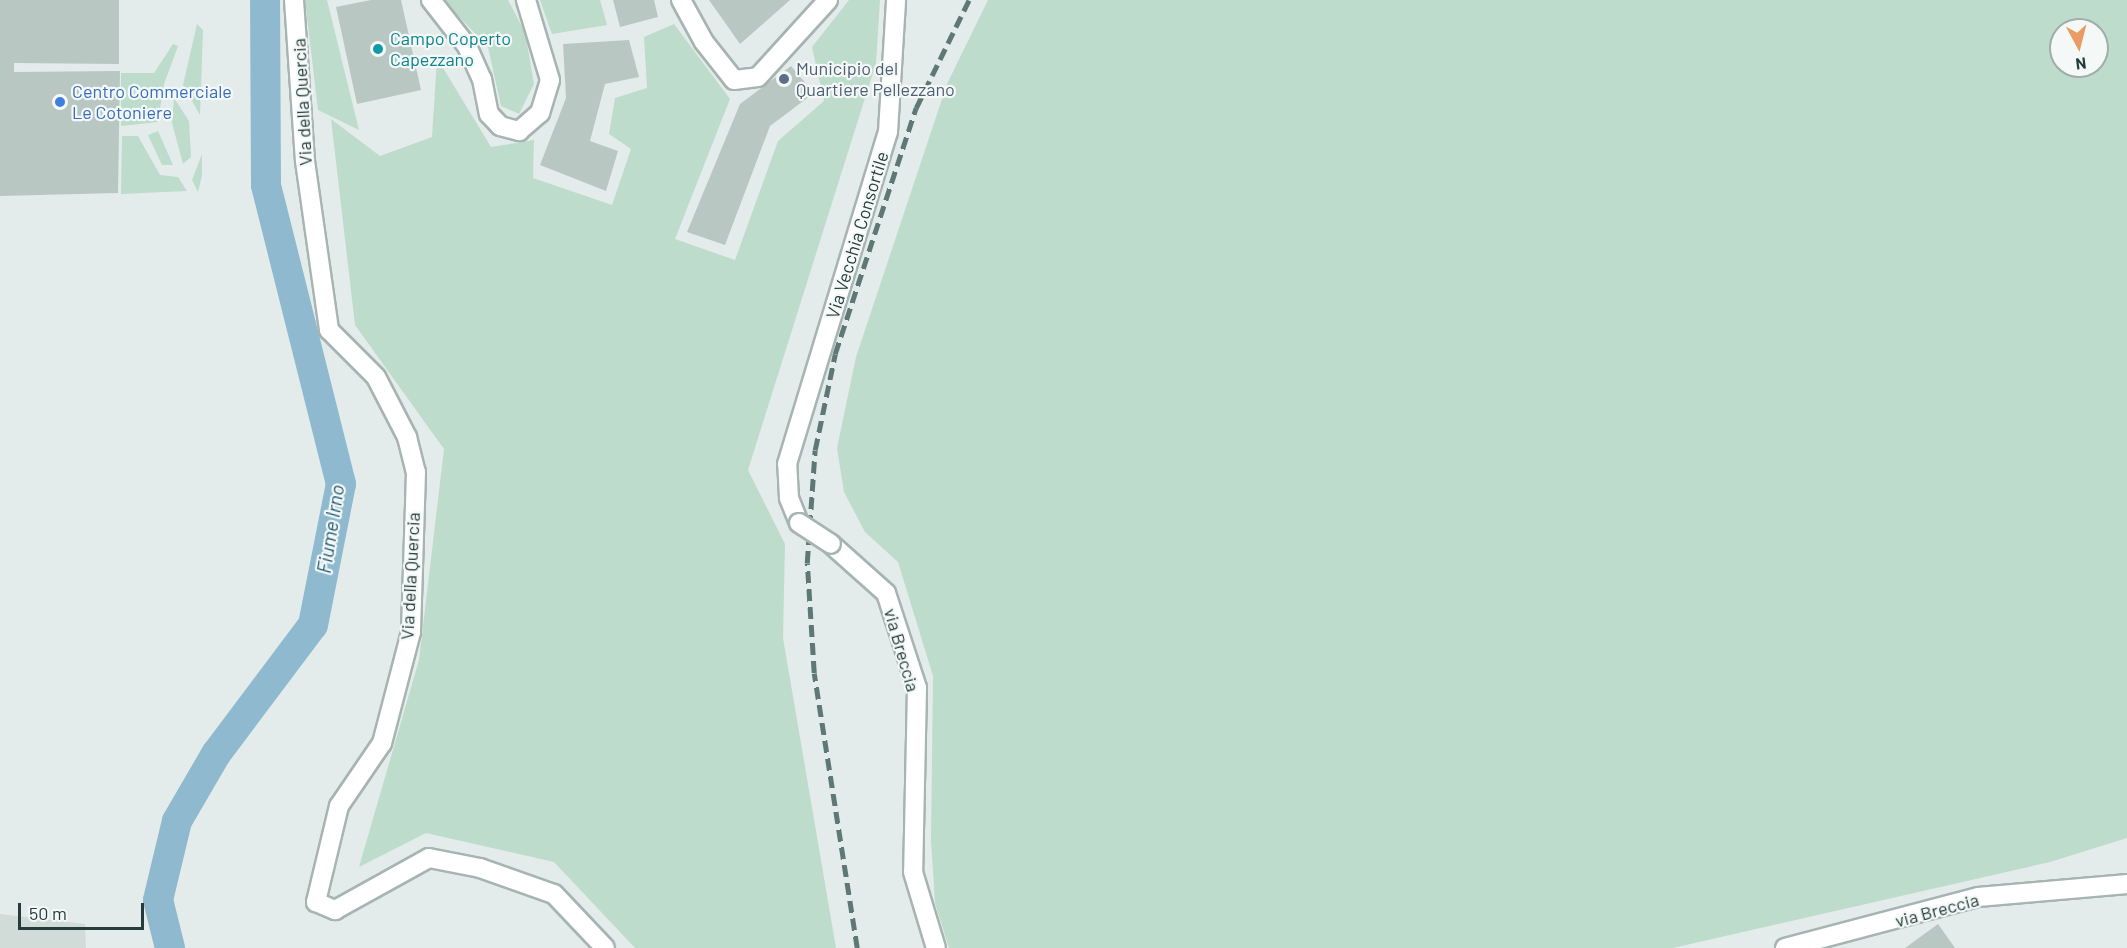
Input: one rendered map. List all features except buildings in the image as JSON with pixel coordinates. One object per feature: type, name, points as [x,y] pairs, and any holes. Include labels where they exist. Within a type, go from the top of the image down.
[{"type":"street","name":"Via della Quercia","points":[[294,0],[305,161],[329,330],[376,377],[407,437],[416,472],[411,632],[382,743],[339,806],[316,902],[335,910],[429,858],[480,868],[554,894],[605,948]]},
{"type":"street","points":[[431,0],[467,46],[482,79],[489,114],[500,126],[519,130],[540,113],[550,80],[526,0]]},
{"type":"street","points":[[681,0],[704,42],[734,80],[758,78],[828,0]]},
{"type":"street","name":"Via Vecchia Consortile","points":[[787,464],[888,132],[897,0]]},
{"type":"street","name":"via Breccia","points":[[787,464],[789,498],[800,523],[831,544],[886,593],[917,688],[913,872],[936,948]]},
{"type":"street","name":"via Breccia","points":[[1785,948],[1828,945],[1978,897],[2127,884]]},
{"type":"shaded area","points":[[0,914],[85,924],[86,948],[0,948]]},
{"type":"green space","points":[[305,0],[327,0],[359,130],[318,110]]},
{"type":"green space","points":[[443,0],[508,0],[525,32],[534,84],[519,114],[501,106],[488,47]]},
{"type":"green space","points":[[540,0],[600,0],[607,25],[552,34]]},
{"type":"green space","points":[[849,0],[880,0],[876,63],[748,470],[785,544],[783,638],[836,948],[635,948],[554,862],[426,833],[359,867],[419,660],[444,449],[355,325],[331,119],[380,156],[432,137],[437,58],[491,147],[534,140],[533,178],[612,205],[631,149],[609,134],[615,98],[647,88],[644,37],[674,24],[730,99],[675,239],[735,260],[778,141],[824,101],[812,47]]},
{"type":"green space","points":[[988,0],[2127,0],[2127,838],[2050,862],[1673,948],[949,948],[935,903],[931,840],[933,676],[898,562],[865,532],[844,492],[837,448],[856,357],[947,84]]},
{"type":"green space","points":[[197,24],[203,30],[200,115],[183,85]]},
{"type":"green space","points":[[173,44],[178,46],[164,84],[158,122],[121,126],[121,73],[154,73]]},
{"type":"green space","points":[[174,98],[189,121],[191,157],[183,164],[172,123]]},
{"type":"green space","points":[[158,131],[173,165],[162,165],[148,135]]},
{"type":"green space","points":[[122,136],[138,136],[160,175],[178,177],[187,191],[121,194]]},
{"type":"green space","points":[[202,154],[202,176],[198,192],[192,180]]},
{"type":"waterway","name":"Fiume Irno","points":[[170,948],[158,900],[177,821],[216,754],[313,625],[341,484],[266,185],[265,0]]},
{"type":"railway","points":[[857,948],[814,673],[807,563],[815,450],[835,354],[916,108],[969,0]]},
{"type":"place","name":"Campo Coperto Capezzano","points":[[378,49]]},
{"type":"place","name":"Municipio del Quartiere Pellezzano","points":[[784,79]]},
{"type":"place","name":"Centro Commerciale Le Cotoniere","points":[[60,102]]}]
